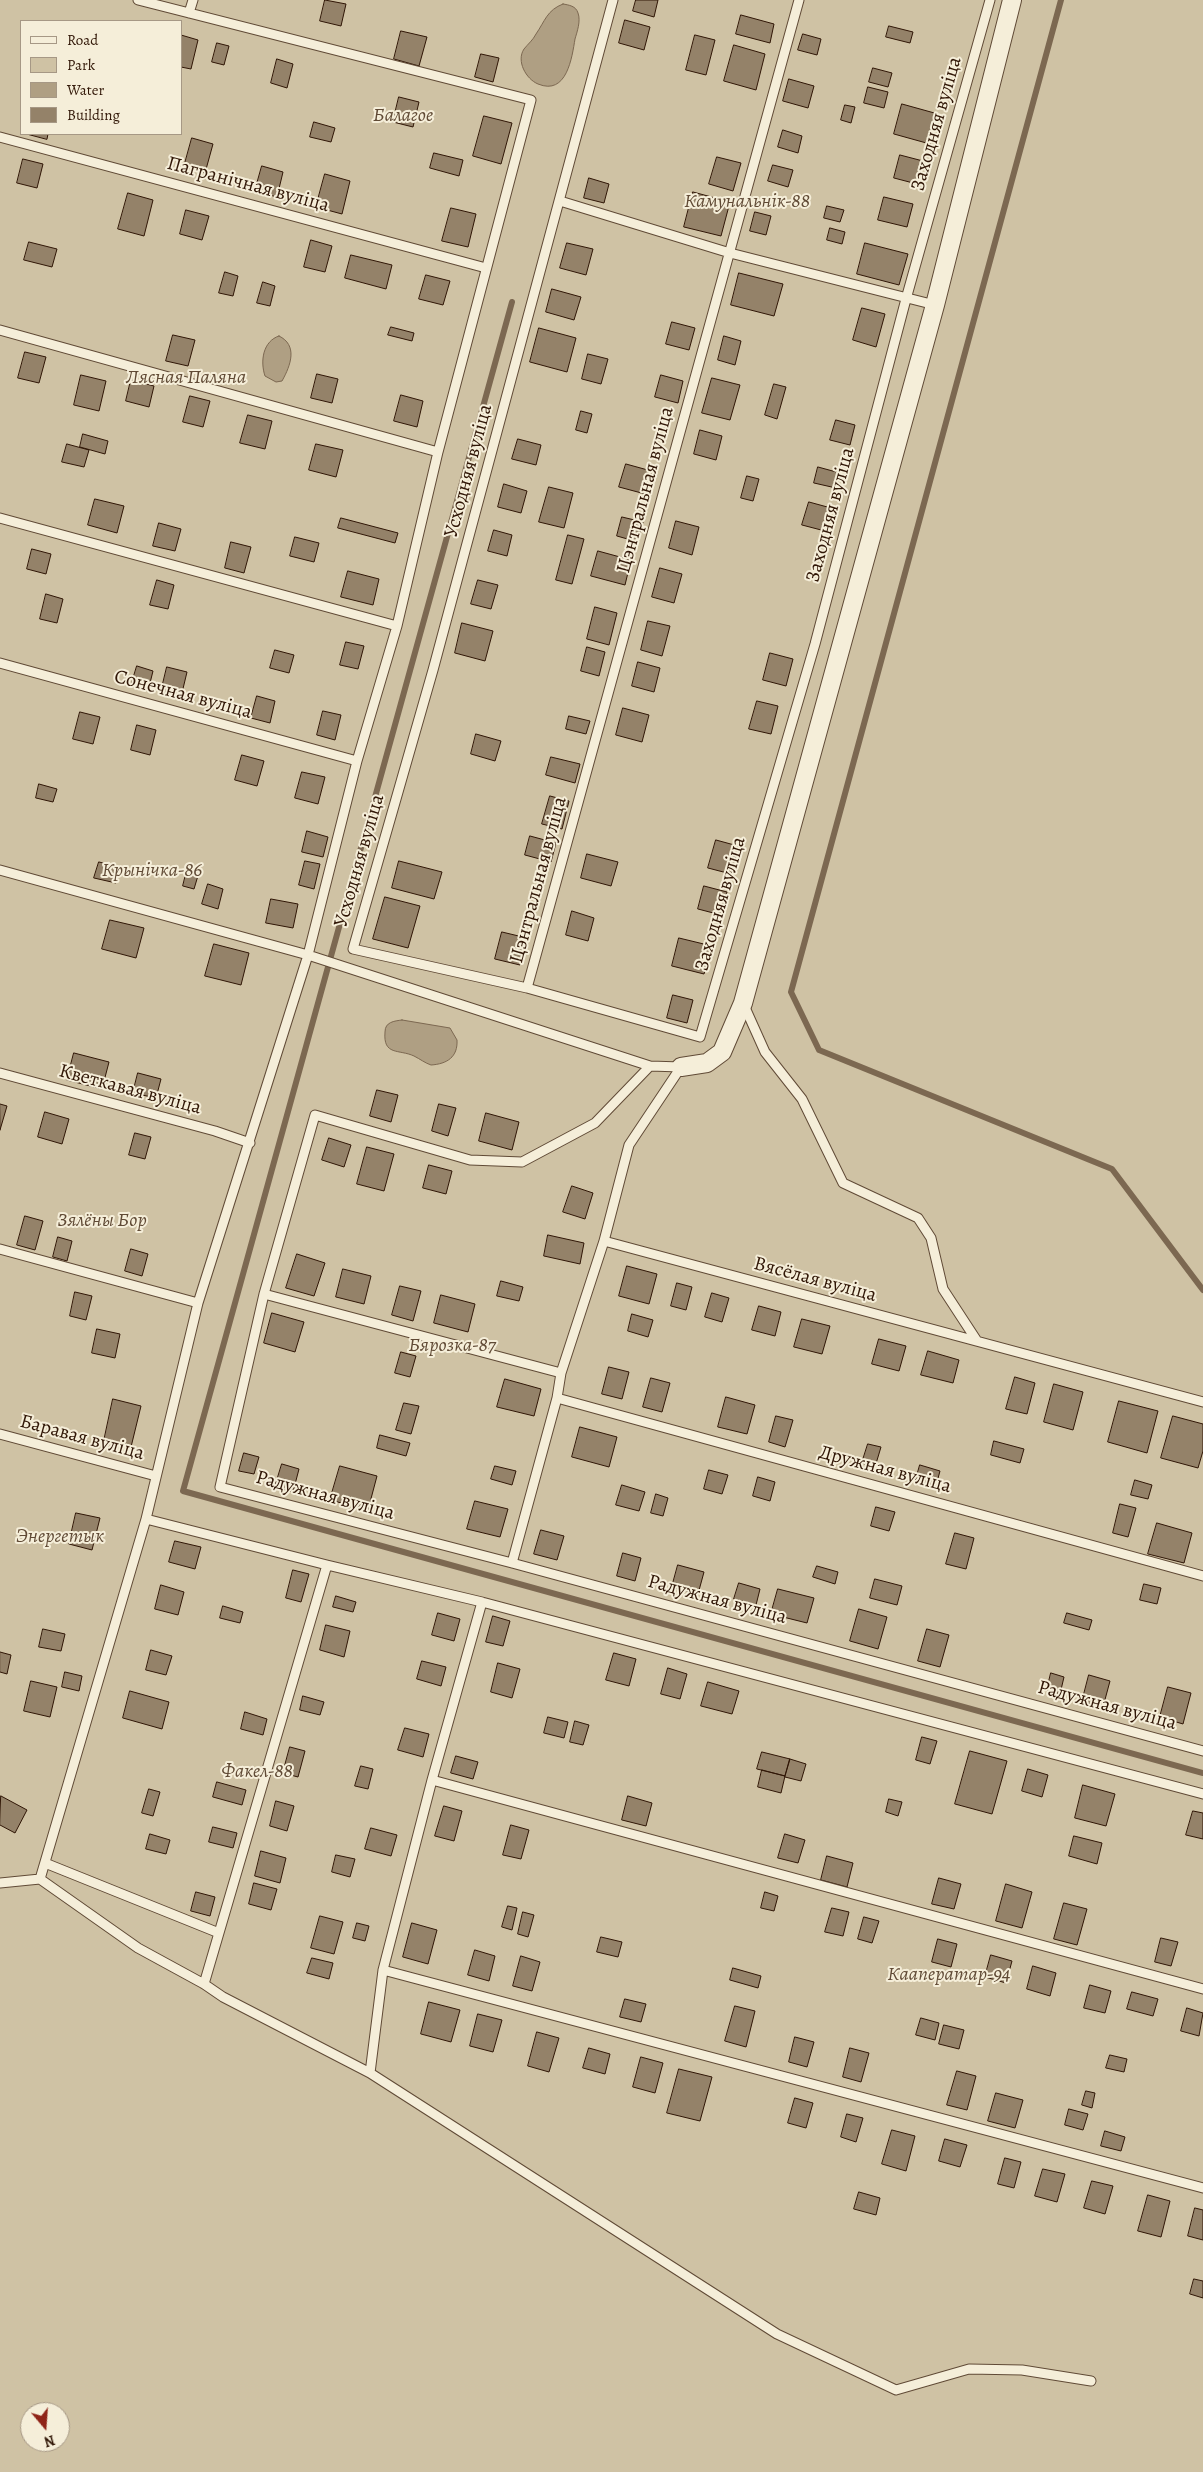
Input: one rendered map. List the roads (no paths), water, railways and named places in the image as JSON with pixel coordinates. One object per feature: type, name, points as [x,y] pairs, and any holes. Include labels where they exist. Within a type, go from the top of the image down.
[{"type":"street","points":[[682,1067],[707,1063],[722,1052],[743,1003],[935,305],[1012,0]]},
{"type":"lane","points":[[40,1879],[146,1519],[198,1303],[308,955],[357,761],[397,626],[438,452],[531,100],[138,0]]},
{"type":"lane","points":[[189,13],[193,0]]},
{"type":"lane","name":"Усходняя вуліца","points":[[527,988],[353,949],[433,670],[613,0]]},
{"type":"lane","name":"Цэнтральная вуліца","points":[[527,988],[798,0]]},
{"type":"lane","name":"Заходняя вуліца","points":[[527,988],[700,1037],[815,644],[906,299],[990,0]]},
{"type":"lane","name":"Пагранічная вуліца","points":[[0,137],[486,268]]},
{"type":"lane","points":[[560,201],[730,252],[935,305]]},
{"type":"lane","points":[[0,330],[438,452]]},
{"type":"lane","points":[[0,518],[397,626]]},
{"type":"lane","name":"Сонечная вуліца","points":[[0,663],[357,761]]},
{"type":"lane","points":[[0,870],[308,955],[650,1066],[682,1067]]},
{"type":"lane","points":[[743,1003],[765,1052],[802,1099],[842,1183],[918,1218],[931,1238],[944,1290],[977,1342]]},
{"type":"lane","points":[[561,1372],[264,1294],[315,1115],[470,1160],[522,1162],[595,1123],[650,1066]]},
{"type":"lane","points":[[512,1563],[557,1398],[561,1372],[604,1241],[629,1145],[682,1067]]},
{"type":"lane","name":"Кветкавая вуліца","points":[[0,1073],[215,1131],[250,1143]]},
{"type":"lane","name":"Вясёлая вуліца","points":[[604,1241],[1203,1402]]},
{"type":"lane","points":[[0,1249],[198,1303]]},
{"type":"lane","name":"Радужная вуліца","points":[[264,1294],[220,1487],[512,1563],[1203,1750]]},
{"type":"lane","name":"Дружная вуліца","points":[[557,1398],[1203,1576]]},
{"type":"lane","name":"Баравая вуліца","points":[[0,1434],[156,1476]]},
{"type":"lane","points":[[146,1519],[482,1602],[1203,1794]]},
{"type":"lane","points":[[204,1984],[327,1565]]},
{"type":"lane","points":[[370,2073],[383,1970],[432,1780],[482,1602]]},
{"type":"lane","points":[[432,1780],[1203,1989]]},
{"type":"lane","points":[[45,1863],[219,1933]]},
{"type":"lane","points":[[0,1883],[40,1879],[138,1948],[204,1984],[223,1997],[370,2073],[777,2334],[896,2390],[969,2369],[1022,2370],[1091,2381]]},
{"type":"lane","points":[[383,1970],[1203,2188]]},
{"type":"water","points":[[563,4],[574,7],[579,16],[570,64],[562,80],[556,85],[538,84],[526,74],[521,59],[522,54],[553,9]]},
{"type":"water","points":[[279,336],[289,345],[291,356],[282,381],[276,382],[265,376],[263,358],[269,342]]},
{"type":"water","points":[[402,1020],[450,1028],[457,1040],[456,1051],[447,1061],[431,1065],[414,1056],[389,1048],[385,1040],[385,1029],[388,1024]]},
{"type":"waterway","points":[[1061,0],[791,992],[819,1050],[1112,1169],[1203,1290]]},
{"type":"waterway","points":[[512,302],[183,1491],[1203,1773]]},
{"type":"park label","name":"Балагое","points":[[403,116]]},
{"type":"park label","name":"Камунальнік-88","points":[[747,202]]},
{"type":"park label","name":"Лясная Паляна","points":[[186,378]]},
{"type":"park label","name":"Крынічка-86","points":[[152,871]]},
{"type":"park label","name":"Зялёны Бор","points":[[102,1221]]},
{"type":"park label","name":"Бярозка-87","points":[[452,1346]]},
{"type":"park label","name":"Энергетык","points":[[60,1537]]},
{"type":"park label","name":"Факел-88","points":[[257,1772]]},
{"type":"park label","name":"Кааператар-94","points":[[949,1975]]}]
